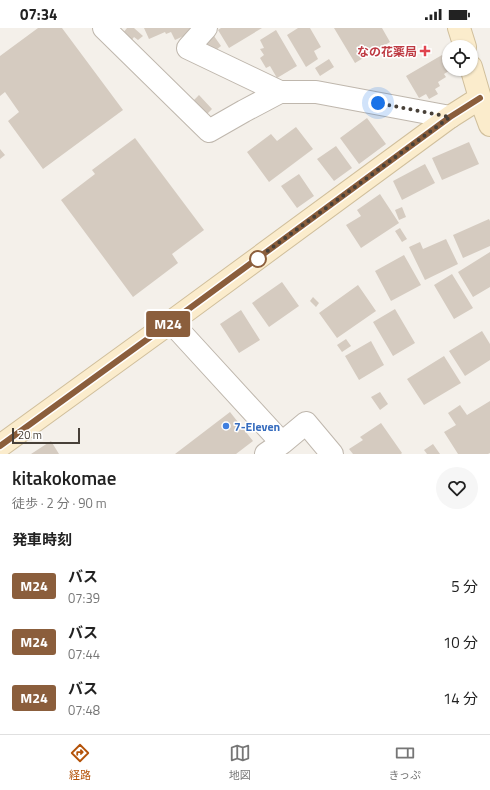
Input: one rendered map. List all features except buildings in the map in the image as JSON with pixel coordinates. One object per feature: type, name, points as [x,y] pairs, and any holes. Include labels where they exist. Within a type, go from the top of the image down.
[{"type":"street","points":[[104,28],[209,131],[280,92]]},
{"type":"street","points":[[206,28],[188,48],[280,92],[316,92],[450,117]]},
{"type":"street","points":[[459,28],[463,40]]},
{"type":"street","points":[[474,76],[490,125]]},
{"type":"street","points":[[0,446],[450,117],[480,98]]},
{"type":"street","points":[[171,322],[274,448],[306,423],[332,454]]},
{"type":"bus line","name":"M24","points":[[0,446],[450,117],[480,98]]},
{"type":"place","name":"なの花薬局","points":[[425,51]]},
{"type":"place","name":"7-Eleven","points":[[226,426]]},
{"type":"route","points":[[258,259],[254,261],[450,117],[378,103]]}]
